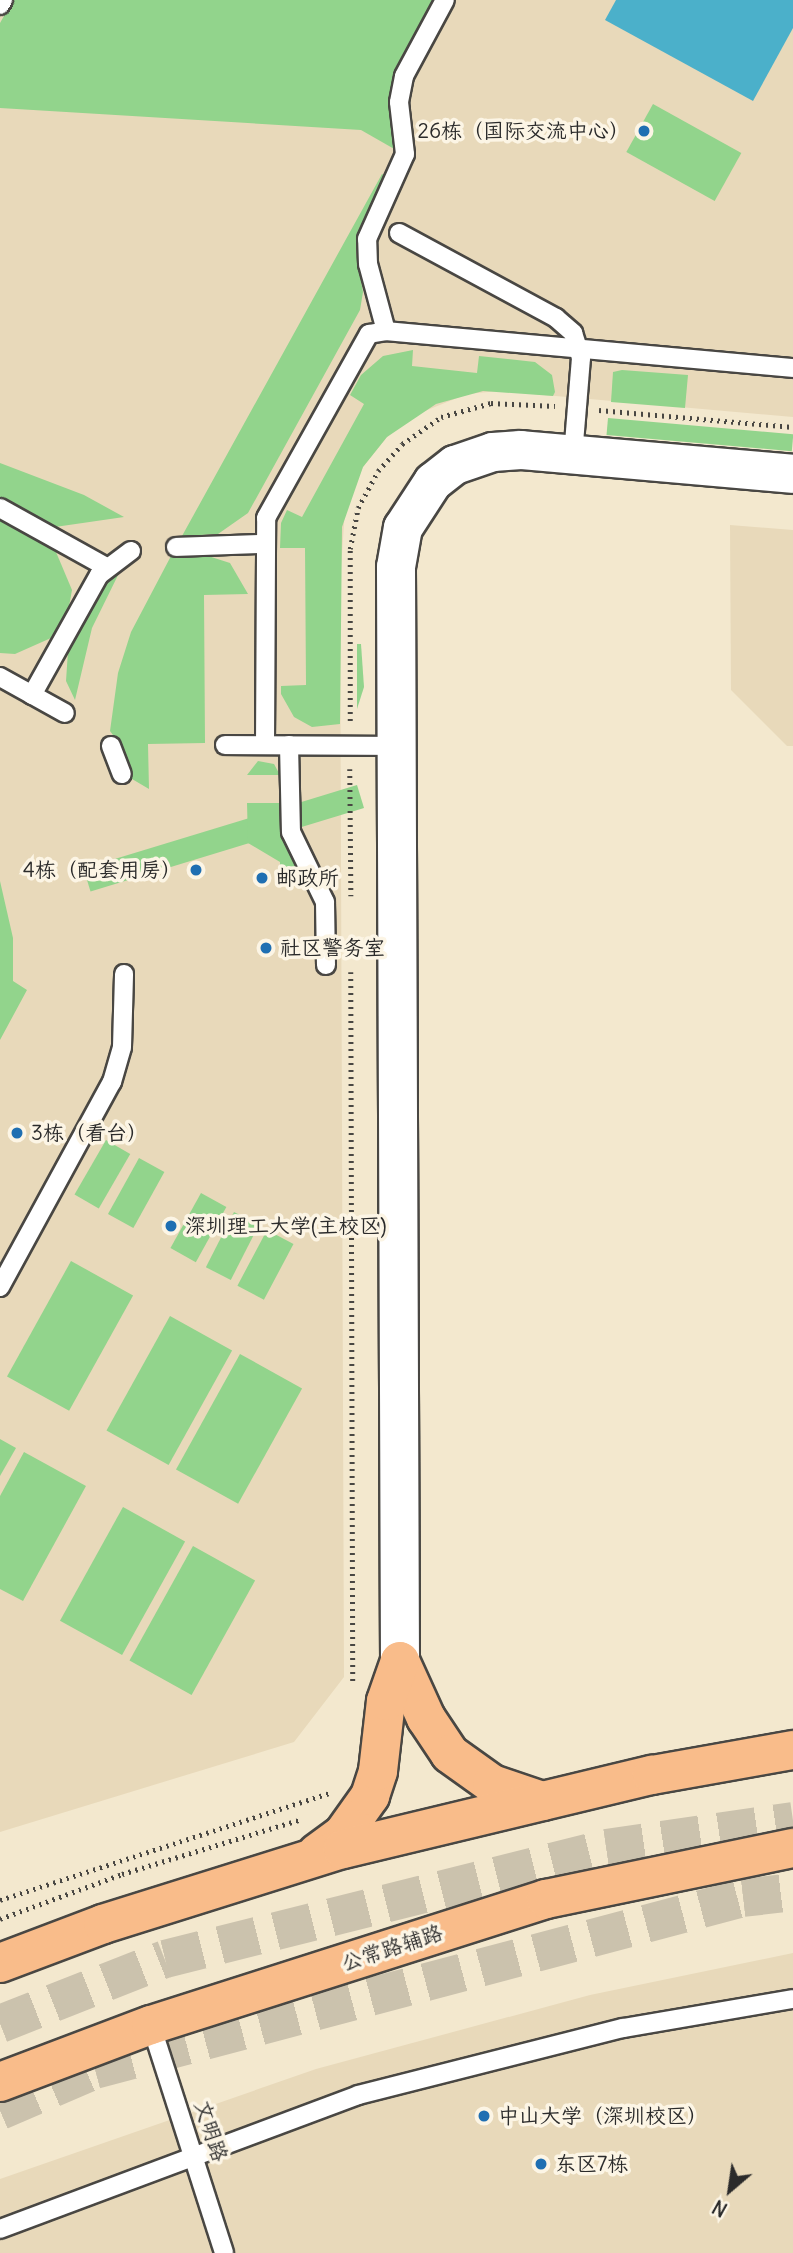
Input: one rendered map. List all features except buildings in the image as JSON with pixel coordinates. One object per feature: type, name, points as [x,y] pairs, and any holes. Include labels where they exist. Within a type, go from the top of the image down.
[{"type":"main road","points":[[400,1661],[437,1738],[462,1766],[515,1794],[542,1801]]},
{"type":"main road","points":[[307,1860],[343,1834],[370,1796],[378,1771],[386,1701],[400,1661]]},
{"type":"main road","points":[[0,1963],[116,1920],[307,1860],[542,1801],[793,1750]]},
{"type":"main road","name":"公常路辅路","points":[[0,2082],[151,2025],[546,1899],[793,1848]]},
{"type":"street","points":[[400,1661],[397,555],[414,504],[443,473],[481,455],[521,450],[793,474]]},
{"type":"lane","points":[[0,5],[3,0]]},
{"type":"lane","points":[[386,331],[368,264],[367,239],[405,154],[399,102],[404,76],[445,0]]},
{"type":"lane","points":[[399,233],[556,318],[573,333],[580,349],[573,455]]},
{"type":"lane","points":[[265,745],[264,544],[269,510],[356,350],[369,334],[386,331],[793,368]]},
{"type":"lane","points":[[0,508],[106,567]]},
{"type":"lane","points":[[176,547],[264,544]]},
{"type":"lane","points":[[32,695],[106,567],[131,551]]},
{"type":"lane","points":[[0,677],[65,713]]},
{"type":"lane","points":[[225,745],[397,746]]},
{"type":"lane","points":[[289,745],[291,832],[325,902],[327,965]]},
{"type":"lane","points":[[111,746],[122,774]]},
{"type":"lane","points":[[0,1287],[112,1082],[122,1047],[124,974]]},
{"type":"lane","points":[[0,2229],[358,2095],[623,2028],[793,1999]]},
{"type":"lane","name":"文明路","points":[[151,2025],[195,2154],[224,2253]]},
{"type":"path","points":[[602,410],[793,427]]},
{"type":"path","points":[[351,1071],[353,1663]]},
{"type":"path","points":[[0,1900],[215,1826],[342,1791],[331,1803]]},
{"type":"path","points":[[0,1919],[122,1874],[313,1815]]},
{"type":"shaded area","name":"深圳理工大学(主校区)","points":[[0,0],[793,0],[793,417],[499,391],[467,394],[415,415],[387,437],[363,467],[345,509],[340,583],[344,1677],[294,1742],[0,1832]]},
{"type":"shaded area","points":[[730,525],[793,530],[793,746],[787,746],[731,690]]},
{"type":"shaded area","name":"中山大学（深圳校区）","points":[[793,1953],[793,2253],[0,2253],[0,2179],[316,2069],[590,1995]]},
{"type":"green space","points":[[13,0],[435,0],[391,87],[396,150],[361,130],[0,108],[0,23]]},
{"type":"green space","points":[[653,104],[741,153],[715,201],[626,152]]},
{"type":"green space","points":[[382,174],[386,176],[358,233],[356,252],[363,292],[360,310],[248,513],[218,534],[182,536]]},
{"type":"green space","points":[[413,350],[412,366],[477,373],[479,356],[535,362],[552,375],[555,392],[553,396],[483,391],[436,404],[387,437],[363,467],[342,527],[340,724],[312,727],[294,717],[281,694],[281,686],[306,685],[305,548],[280,548],[281,523],[287,510],[302,517],[364,404],[350,395],[361,375],[383,356]]},
{"type":"green space","points":[[622,370],[688,375],[685,408],[611,402],[613,372]]},
{"type":"green space","points":[[608,418],[793,434],[792,451],[607,435]]},
{"type":"green space","points":[[0,463],[84,495],[124,517],[55,527],[0,497]]},
{"type":"green space","points":[[0,518],[56,552],[72,590],[68,612],[51,638],[15,654],[0,653]]},
{"type":"green space","points":[[205,555],[230,563],[248,594],[204,595],[205,743],[148,744],[149,789],[132,779],[124,750],[110,731],[118,673],[131,632],[171,556]]},
{"type":"green space","points":[[123,565],[92,628],[75,700],[66,681],[68,651],[105,584]]},
{"type":"green space","points":[[357,644],[361,644],[364,687],[357,709]]},
{"type":"green space","points":[[258,761],[274,764],[280,775],[247,775]]},
{"type":"green space","points":[[357,785],[364,808],[91,892],[83,869]]},
{"type":"green space","points":[[247,803],[280,803],[285,842],[305,879],[280,879],[280,862],[248,843]]},
{"type":"green space","points":[[0,881],[13,938],[13,981],[27,990],[0,1040]]},
{"type":"green space","points":[[106,1140],[130,1154],[99,1209],[74,1195]]},
{"type":"green space","points":[[139,1158],[164,1172],[133,1228],[108,1214]]},
{"type":"green space","points":[[201,1193],[226,1207],[196,1262],[170,1248]]},
{"type":"green space","points":[[234,1212],[259,1225],[231,1280],[206,1267]]},
{"type":"green space","points":[[267,1230],[293,1244],[264,1300],[237,1286]]},
{"type":"green space","points":[[71,1261],[133,1295],[69,1411],[7,1376]]},
{"type":"green space","points":[[170,1316],[232,1350],[169,1465],[106,1431]]},
{"type":"green space","points":[[240,1354],[302,1388],[238,1504],[176,1469]]},
{"type":"green space","points":[[0,1439],[16,1448],[0,1476]]},
{"type":"green space","points":[[24,1452],[86,1486],[23,1601],[0,1589],[0,1496]]},
{"type":"green space","points":[[123,1507],[185,1541],[122,1655],[60,1621]]},
{"type":"green space","points":[[193,1546],[255,1580],[192,1695],[129,1661]]},
{"type":"water","points":[[616,0],[793,0],[793,28],[753,101],[605,20]]},
{"type":"tunnel","points":[[0,2024],[165,1959],[606,1848],[793,1821]]},
{"type":"tunnel","points":[[0,2111],[95,2070],[743,1898],[793,1892]]},
{"type":"place","name":"26栋（国际交流中心）","points":[[644,131]]},
{"type":"place","name":"4栋（配套用房）","points":[[196,870]]},
{"type":"place","name":"邮政所","points":[[262,878]]},
{"type":"place","name":"社区警务室","points":[[266,948]]},
{"type":"place","name":"3栋（看台）","points":[[17,1133]]},
{"type":"place","name":"深圳理工大学(主校区)","points":[[171,1226]]},
{"type":"place","name":"中山大学（深圳校区）","points":[[484,2116]]},
{"type":"place","name":"东区7栋","points":[[541,2164]]}]
